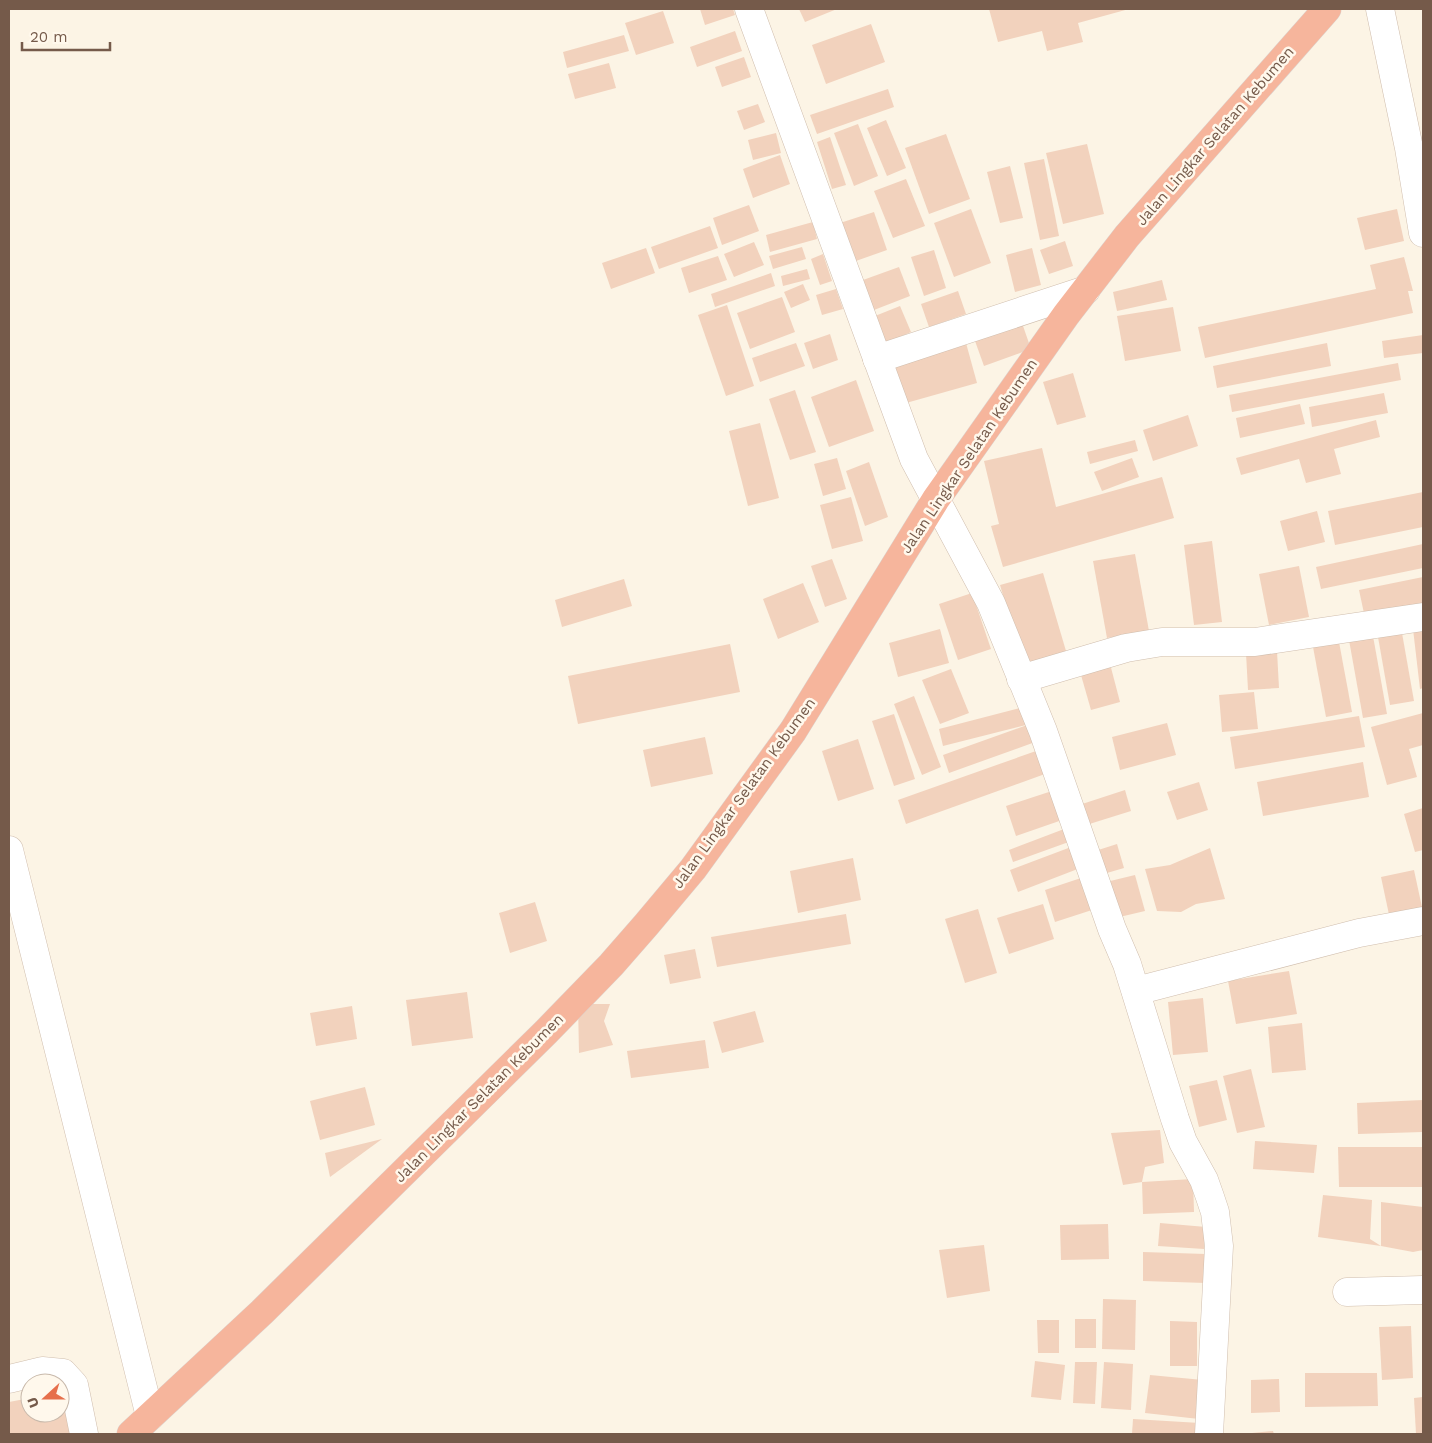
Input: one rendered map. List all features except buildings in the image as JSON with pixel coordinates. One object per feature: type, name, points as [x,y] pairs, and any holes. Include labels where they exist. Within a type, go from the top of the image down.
[{"type":"highway","name":"Jalan Lingkar Selatan Kebumen","points":[[141,1425],[262,1312],[546,1032],[611,965],[693,869],[793,731],[936,499],[1066,315],[1127,236],[1327,9]]},
{"type":"street","points":[[749,9],[914,459],[991,603],[1051,754],[1136,991],[1183,1142],[1204,1180],[1215,1212],[1220,1246],[1209,1434]]},
{"type":"street","points":[[1380,9],[1409,148],[1423,233]]},
{"type":"street","points":[[877,359],[1086,290]]},
{"type":"street","points":[[1021,679],[1126,648],[1162,642],[1255,642],[1423,617]]},
{"type":"street","points":[[9,850],[141,1425]]},
{"type":"street","points":[[1136,991],[1359,933],[1423,921]]},
{"type":"street","points":[[1347,1292],[1423,1290]]},
{"type":"street","points":[[9,1379],[42,1371],[63,1373],[74,1385],[84,1434]]}]
